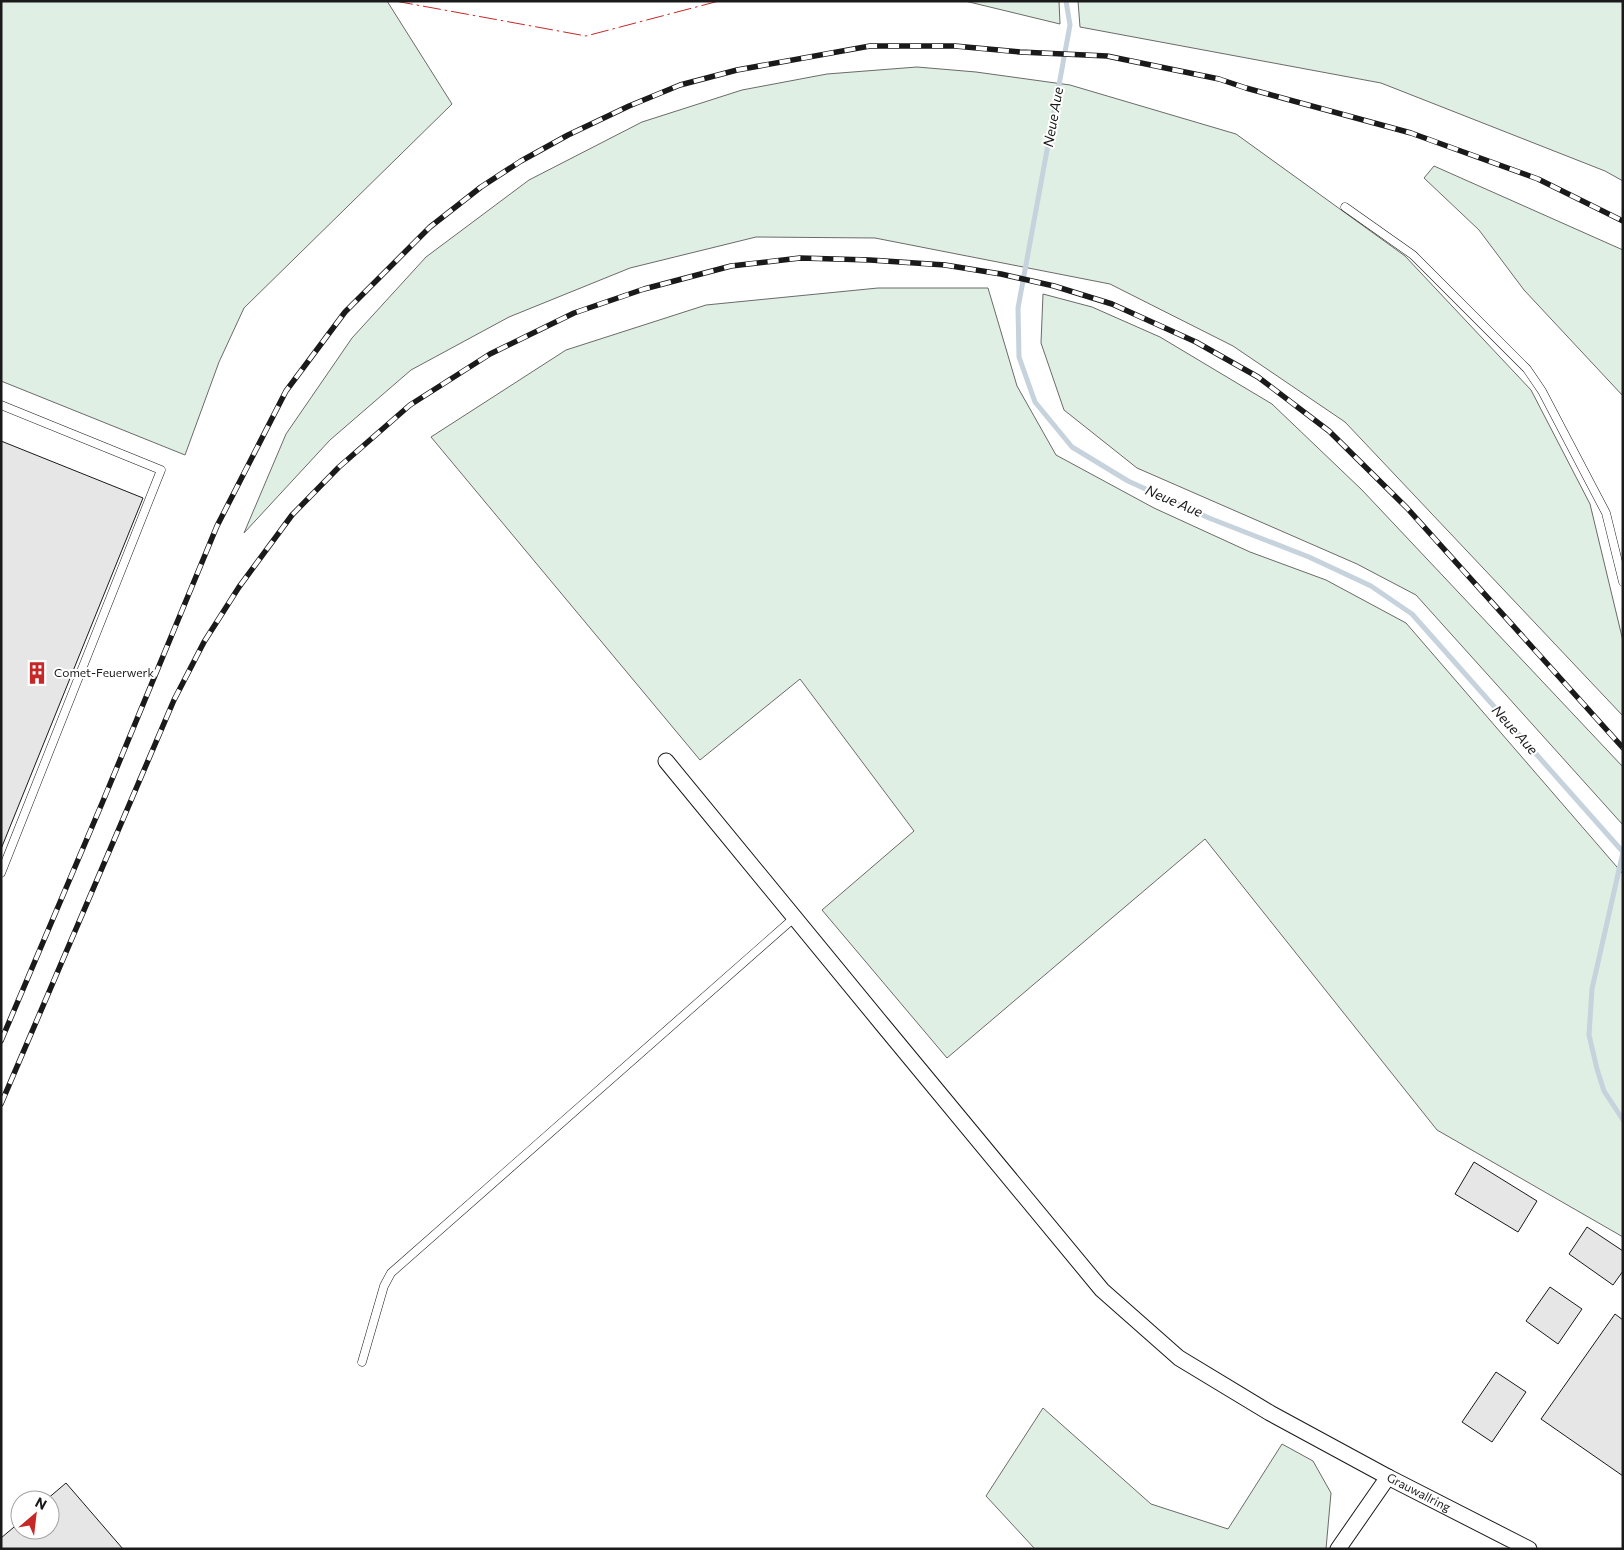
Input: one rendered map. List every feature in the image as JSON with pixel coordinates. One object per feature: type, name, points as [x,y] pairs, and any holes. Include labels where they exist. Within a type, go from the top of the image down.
[{"type":"street","points":[[666,760],[794,918],[1102,1290],[1179,1358],[1270,1413],[1388,1477]]},
{"type":"street","name":"Grauwallring","points":[[1338,1549],[1388,1477],[1530,1549]]},
{"type":"lane","points":[[1345,207],[1413,256],[1527,369],[1542,391],[1606,513],[1623,582]]},
{"type":"lane","points":[[1,405],[162,470],[1,873]]},
{"type":"lane","points":[[362,1362],[384,1286],[391,1273],[794,918]]},
{"type":"green space","points":[[1,1],[387,1],[452,104],[244,308],[219,362],[185,455],[1,381]]},
{"type":"green space","points":[[965,1],[1059,1],[1060,24]]},
{"type":"green space","points":[[1078,1],[1623,1],[1623,181],[1605,171],[1381,83],[1080,27]]},
{"type":"green space","points":[[917,67],[976,72],[1070,85],[1236,134],[1405,256],[1531,390],[1590,504],[1623,641],[1623,716],[1345,422],[1233,346],[1110,284],[875,238],[756,237],[630,268],[509,317],[411,370],[330,440],[244,533],[286,434],[352,338],[426,257],[529,180],[642,122],[742,90],[827,74]]},
{"type":"green space","points":[[1434,166],[1623,250],[1623,396],[1524,290],[1479,230],[1424,178]]},
{"type":"green space","points":[[878,288],[988,288],[1017,386],[1056,455],[1154,508],[1250,552],[1326,580],[1406,623],[1623,874],[1623,1237],[1437,1130],[1205,839],[947,1058],[822,910],[914,831],[800,679],[700,760],[431,437],[566,350],[706,305]]},
{"type":"green space","points":[[1043,294],[1092,307],[1160,337],[1272,404],[1362,490],[1623,767],[1623,825],[1416,595],[1357,564],[1137,468],[1064,410],[1041,343]]},
{"type":"green space","points":[[1043,1408],[1151,1504],[1228,1529],[1282,1444],[1313,1461],[1331,1493],[1326,1549],[1035,1549],[986,1496]]},
{"type":"building","name":"Comet-Feuerwerk","points":[[1,441],[143,498],[1,849]]},
{"type":"building","points":[[1474,1162],[1537,1201],[1518,1232],[1455,1194]]},
{"type":"building","points":[[1587,1227],[1623,1251],[1623,1271],[1613,1285],[1569,1254]]},
{"type":"building","points":[[1550,1287],[1582,1309],[1558,1344],[1526,1321]]},
{"type":"building","points":[[1615,1314],[1623,1320],[1623,1476],[1541,1419]]},
{"type":"building","points":[[1496,1372],[1526,1392],[1492,1442],[1462,1422]]},
{"type":"building","points":[[66,1483],[123,1549],[1,1549],[1,1538],[10,1530],[10,1540],[60,1540],[60,1490],[58,1490]]},
{"type":"waterway","name":"Neue Aue","points":[[1066,1],[1070,25],[1018,308],[1019,357],[1035,402],[1072,447],[1128,481],[1209,518],[1309,557],[1371,586],[1412,614],[1623,852]]},
{"type":"waterway","points":[[1623,852],[1592,989],[1589,1035],[1604,1091],[1623,1120]]},
{"type":"railway","points":[[1,1041],[217,526],[286,391],[345,312],[430,227],[481,187],[521,161],[568,135],[629,106],[680,85],[737,70],[870,46],[955,46],[1020,52],[1107,56],[1219,79],[1411,133],[1538,179],[1623,221]]},
{"type":"railway","points":[[1,1104],[174,700],[204,642],[239,587],[292,515],[339,467],[410,405],[490,354],[574,313],[644,289],[731,266],[800,258],[870,260],[945,265],[1001,274],[1054,286],[1112,304],[1196,342],[1258,377],[1329,431],[1407,508],[1623,748]]},
{"type":"power","points":[[395,1],[586,36],[719,1]]},
{"type":"place","name":"Comet-Feuerwerk","points":[[37,673]]}]
